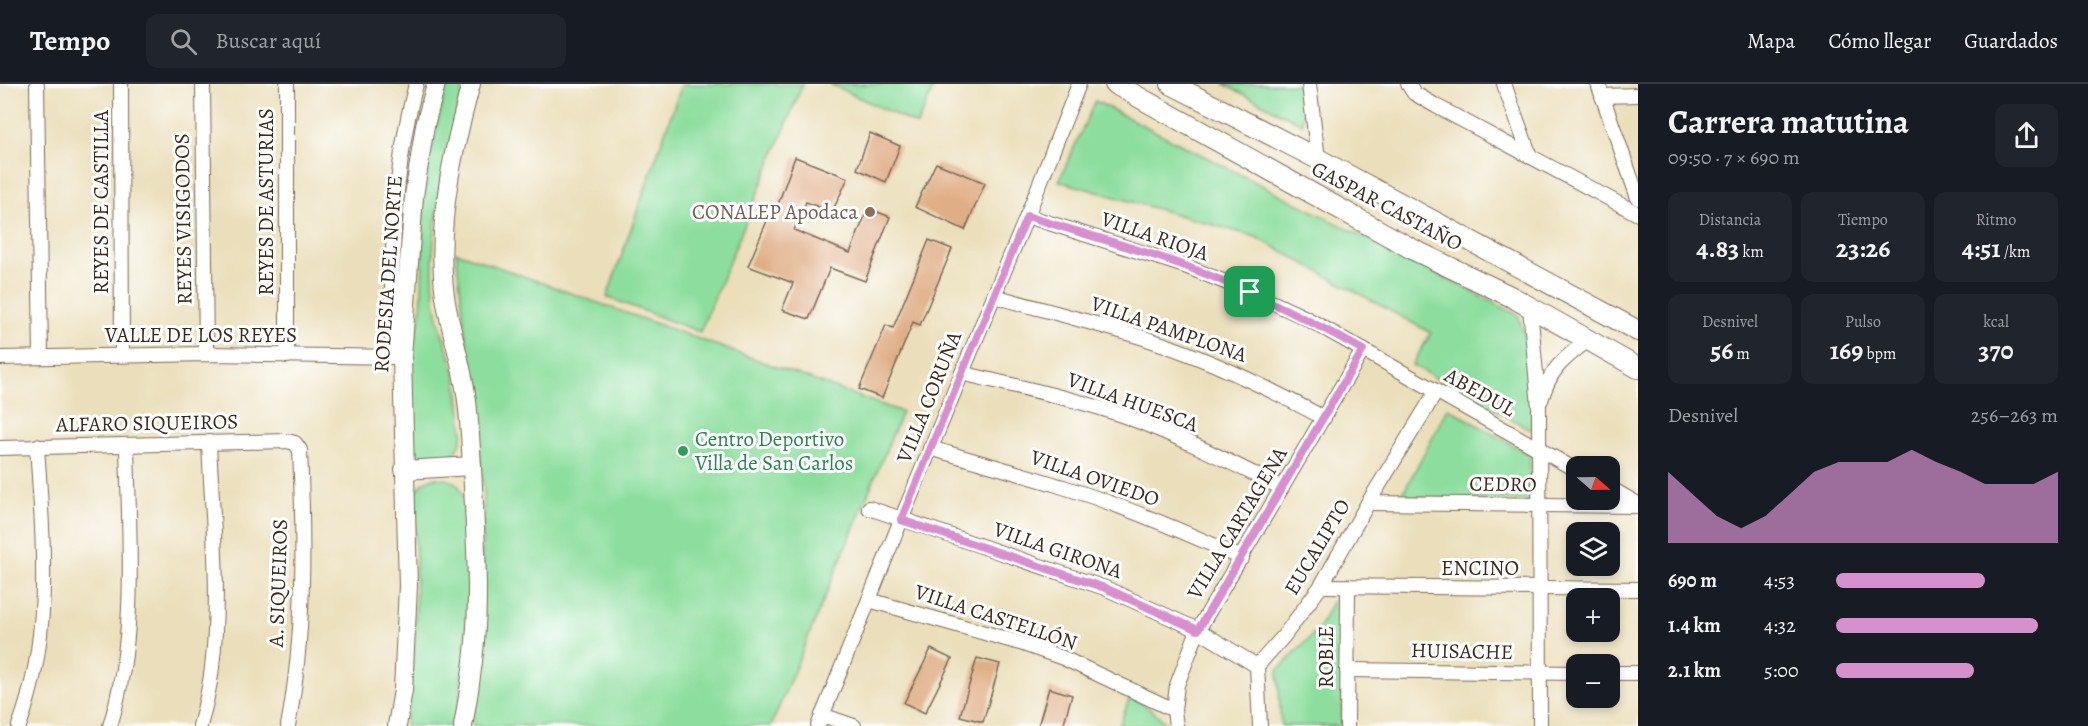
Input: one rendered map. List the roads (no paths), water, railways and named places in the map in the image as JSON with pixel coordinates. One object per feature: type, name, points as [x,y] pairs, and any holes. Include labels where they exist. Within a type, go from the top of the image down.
[{"type":"main road","name":"GASPAR CASTAÑO","points":[[1115,84],[1414,250],[1512,297],[1638,368]]},
{"type":"main road","name":"GASPAR CASTAÑO","points":[[1171,84],[1318,159],[1638,331]]},
{"type":"main road","points":[[1512,297],[1522,270]]},
{"type":"street","points":[[37,84],[41,357]]},
{"type":"street","name":"REYES DE CASTILLA","points":[[121,84],[122,356]]},
{"type":"street","name":"REYES VISIGODOS","points":[[203,84],[206,354]]},
{"type":"street","name":"REYES DE ASTURIAS","points":[[287,84],[287,356]]},
{"type":"street","points":[[397,357],[391,273],[396,187],[406,121],[416,84]]},
{"type":"street","name":"RODESIA DEL NORTE","points":[[397,726],[403,690],[408,586],[397,357],[414,196],[425,125],[436,84]]},
{"type":"street","points":[[463,726],[476,639],[477,580],[472,466],[467,401],[461,363],[445,302],[443,275],[445,200],[452,160],[471,84]]},
{"type":"street","name":"VILLA CORUÑA","points":[[820,720],[1079,84]]},
{"type":"street","points":[[1309,84],[1318,159]]},
{"type":"street","points":[[1408,84],[1414,93],[1436,106],[1638,214]]},
{"type":"street","points":[[1504,84],[1530,156]]},
{"type":"street","points":[[1638,94],[1600,90],[1638,198]]},
{"type":"street","name":"VILLA RIOJA","points":[[1027,216],[1185,266],[1306,318],[1363,350]]},
{"type":"street","name":"VILLA PAMPLONA","points":[[994,296],[1156,343],[1272,390],[1324,418]]},
{"type":"street","points":[[1530,308],[1539,407],[1540,726]]},
{"type":"street","points":[[1539,407],[1552,372],[1561,361],[1589,339]]},
{"type":"street","name":"ABEDUL","points":[[1363,350],[1566,464]]},
{"type":"street","name":"VILLA CARTAGENA","points":[[1176,726],[1174,710],[1177,685],[1198,630],[1363,350]]},
{"type":"street","name":"VALLE DE LOS REYES","points":[[0,358],[206,354],[397,357]]},
{"type":"street","name":"VILLA HUESCA","points":[[962,373],[1077,401],[1128,418],[1202,448],[1282,488]]},
{"type":"street","name":"EUCALIPTO","points":[[1257,666],[1283,637],[1321,586],[1368,503],[1436,392]]},
{"type":"street","name":"ALFARO SIQUEIROS","points":[[0,448],[208,442],[287,441],[295,443]]},
{"type":"street","points":[[200,726],[212,668],[214,629],[215,580],[208,442]]},
{"type":"street","name":"A. SIQUEIROS","points":[[288,726],[294,696],[303,592],[300,450],[295,443]]},
{"type":"street","points":[[20,726],[29,700],[38,660],[44,593],[38,446]]},
{"type":"street","points":[[110,726],[123,677],[128,628],[130,563],[127,446]]},
{"type":"street","name":"VILLA OVIEDO","points":[[930,448],[1074,490],[1186,532],[1242,558]]},
{"type":"street","points":[[404,470],[472,466]]},
{"type":"street","points":[[1620,494],[1638,505]]},
{"type":"street","name":"CEDRO","points":[[1368,503],[1638,505]]},
{"type":"street","name":"VILLA GIRONA","points":[[869,508],[1105,588],[1198,630],[1257,666]]},
{"type":"street","name":"ENCINO","points":[[1321,586],[1638,589]]},
{"type":"street","name":"ROBLE","points":[[1347,726],[1348,588]]},
{"type":"street","name":"VILLA CASTELLÓN","points":[[868,600],[1020,643],[1063,658],[1174,710]]},
{"type":"street","points":[[1257,666],[1260,726]]},
{"type":"street","name":"HUISACHE","points":[[1347,670],[1566,673]]},
{"type":"street","points":[[1620,673],[1638,673]]},
{"type":"street","points":[[820,720],[854,726]]},
{"type":"place","name":"CONALEP Apodaca","points":[[870,212]]},
{"type":"place","name":"Centro Deportivo Villa de San Carlos","points":[[683,451]]}]
